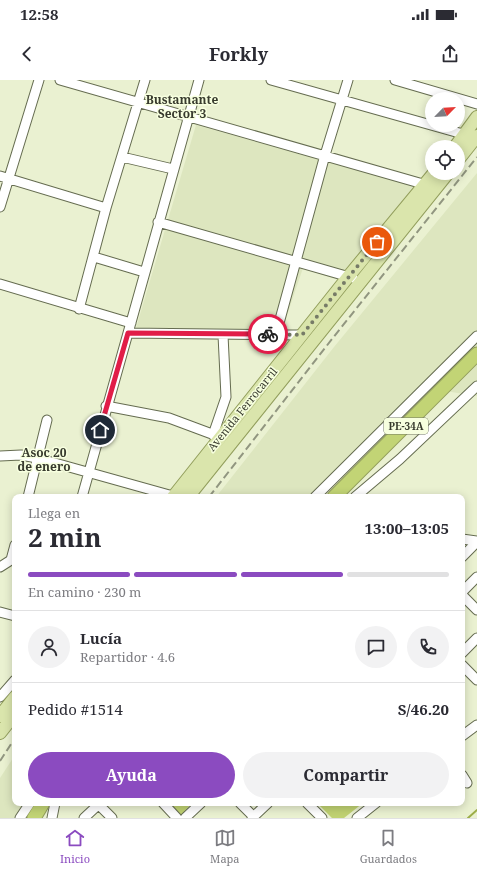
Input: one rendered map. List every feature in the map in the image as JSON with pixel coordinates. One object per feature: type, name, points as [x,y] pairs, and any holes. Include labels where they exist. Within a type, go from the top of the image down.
[{"type":"highway","name":"PE-34A","points":[[337,494],[477,354]]},
{"type":"highway","points":[[34,818],[41,806]]},
{"type":"main road","points":[[465,148],[472,136],[477,117]]},
{"type":"main road","name":"Avenida Ferrocarril","points":[[190,494],[360,280],[430,186],[432,180]]},
{"type":"main road","name":"Avenida Ferrocarril","points":[[175,494],[216,436],[302,335],[348,277],[430,186],[438,180]]},
{"type":"main road","points":[[0,716],[12,701]]},
{"type":"main road","points":[[0,733],[12,718]]},
{"type":"street","points":[[0,207],[4,177],[39,80]]},
{"type":"street","points":[[60,80],[138,104],[325,155],[430,186]]},
{"type":"street","points":[[79,308],[106,208],[145,80]]},
{"type":"street","points":[[83,494],[106,406],[131,323],[144,272],[199,80]]},
{"type":"street","points":[[271,80],[472,136]]},
{"type":"street","points":[[276,334],[325,155],[348,80]]},
{"type":"street","points":[[395,80],[477,104]]},
{"type":"street","points":[[122,157],[173,169]]},
{"type":"street","points":[[4,177],[106,208]]},
{"type":"street","points":[[158,222],[360,280]]},
{"type":"street","points":[[94,257],[144,272]]},
{"type":"street","points":[[0,284],[131,323]]},
{"type":"street","points":[[128,333],[302,335]]},
{"type":"street","points":[[106,406],[169,418],[216,436],[226,397],[223,335]]},
{"type":"street","points":[[318,494],[477,336]]},
{"type":"street","points":[[359,494],[400,459],[477,386]]},
{"type":"street","points":[[29,494],[47,420]]},
{"type":"street","points":[[0,456],[21,455],[37,458],[163,494]]},
{"type":"street","points":[[465,540],[477,542]]},
{"type":"street","points":[[465,554],[477,542]]},
{"type":"street","points":[[0,567],[12,561]]},
{"type":"street","points":[[465,591],[477,577]]},
{"type":"street","points":[[465,597],[477,610]]},
{"type":"street","points":[[0,612],[12,615]]},
{"type":"street","points":[[465,650],[477,638]]},
{"type":"street","points":[[465,668],[477,680]]},
{"type":"street","points":[[0,697],[12,683]]},
{"type":"street","points":[[465,734],[477,725]]},
{"type":"street","points":[[20,818],[28,806]]},
{"type":"street","points":[[52,818],[54,806]]},
{"type":"street","points":[[84,818],[95,806]]},
{"type":"street","points":[[99,806],[112,818]]},
{"type":"street","points":[[165,806],[177,818]]},
{"type":"street","points":[[185,818],[198,806]]},
{"type":"street","points":[[243,806],[253,817],[265,806]]},
{"type":"street","points":[[311,806],[322,818]]},
{"type":"street","points":[[357,818],[372,806]]},
{"type":"shaded area","points":[[196,125],[418,187],[338,280],[303,268],[279,339],[136,328]]},
{"type":"shaded area","points":[[477,173],[477,396],[426,388],[323,494],[218,494],[334,347]]},
{"type":"shaded area","points":[[12,760],[12,806],[33,806],[26,818],[0,818],[0,778]]},
{"type":"green space","points":[[172,806],[189,806],[181,815]]},
{"type":"green space","points":[[320,806],[359,806],[344,818],[332,818]]},
{"type":"waterway","points":[[468,818],[477,810]]},
{"type":"railway","points":[[211,494],[477,157]]},
{"type":"railway","points":[[0,761],[12,743]]},
{"type":"way so far","points":[[268,334],[302,335],[377,242]]},
{"type":"district","name":"Bustamante Sector 3","points":[[182,106]]},
{"type":"district","name":"Asoc 20 de enero","points":[[44,459]]},
{"type":"route","points":[[100,430],[128,333],[223,335],[268,334]]}]
